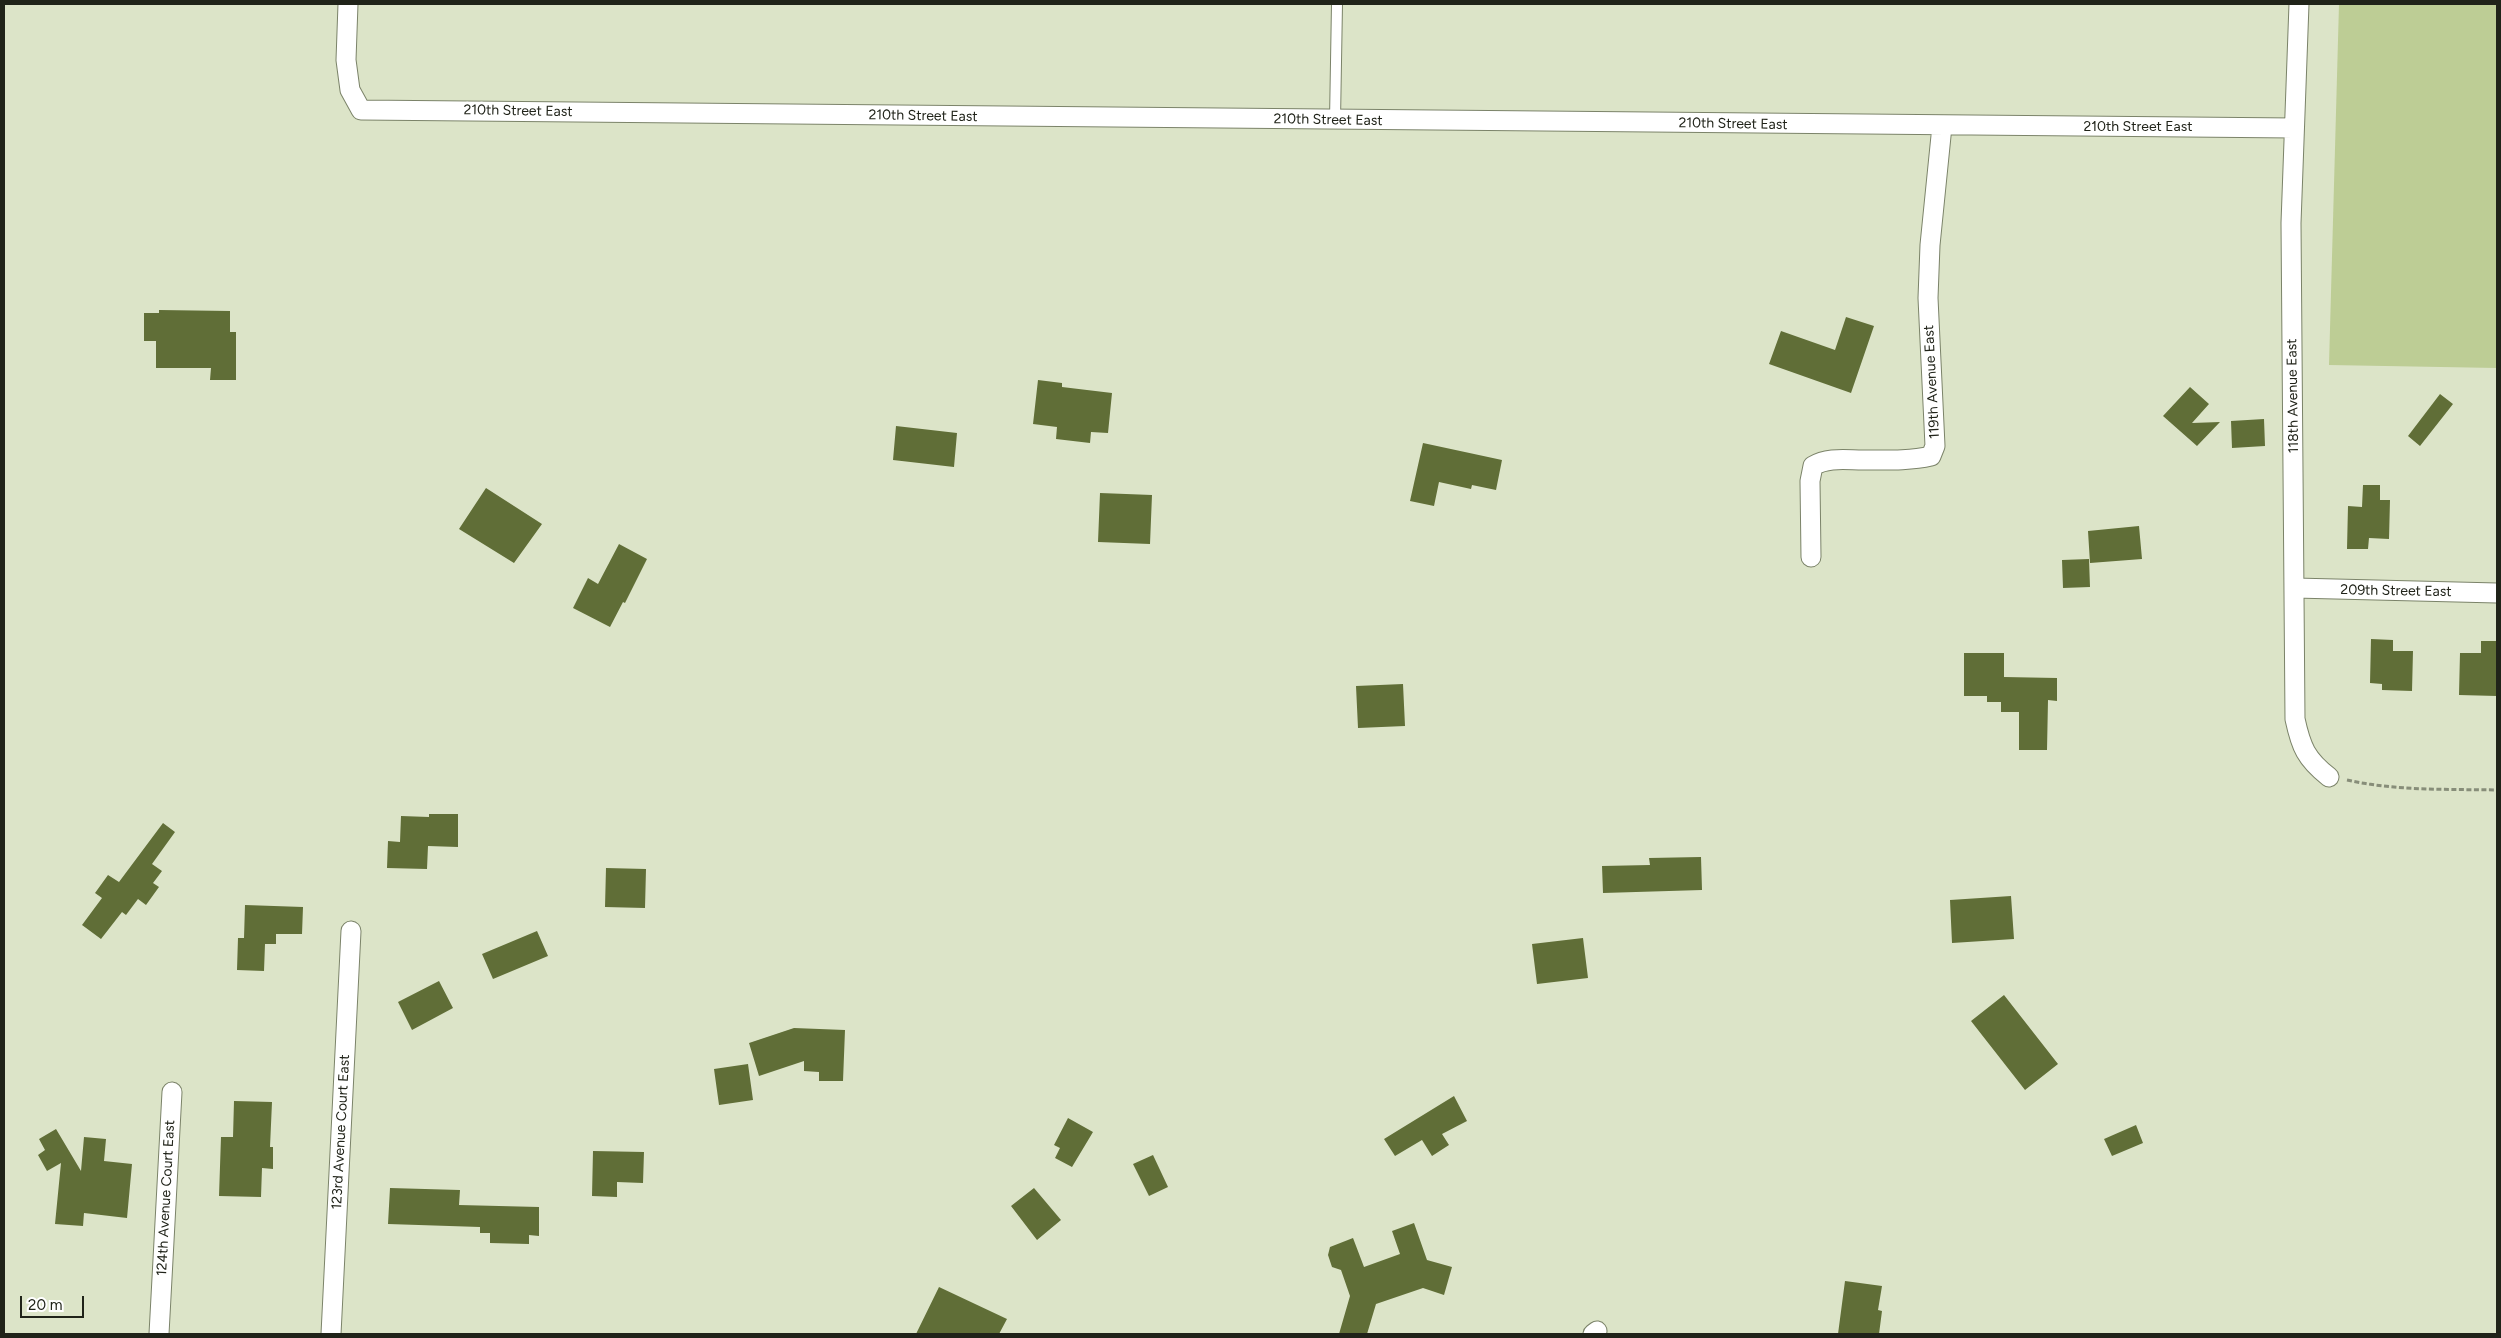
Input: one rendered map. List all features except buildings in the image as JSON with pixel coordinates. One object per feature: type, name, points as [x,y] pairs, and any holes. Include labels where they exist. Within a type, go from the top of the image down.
[{"type":"street","name":"210th Street East","points":[[348,4],[346,60],[350,90],[361,110],[2294,128]]},
{"type":"street","name":"118th Avenue East","points":[[2299,4],[2291,224],[2295,719],[2300,744],[2312,764],[2329,777]]},
{"type":"street","name":"119th Avenue East","points":[[1811,557],[1810,481],[1813,466],[1820,461],[1917,459],[1931,456],[1935,446],[1937,435],[1928,298],[1930,245],[1942,126]]},
{"type":"street","name":"209th Street East","points":[[2295,588],[2497,593]]},
{"type":"street","name":"123rd Avenue Court East","points":[[331,1334],[351,931]]},
{"type":"street","name":"124th Avenue Court East","points":[[159,1334],[172,1092]]},
{"type":"lane","points":[[1335,120],[1337,4]]},
{"type":"path","points":[[2329,777],[2378,786],[2497,790]]},
{"type":"green space","points":[[2339,4],[2497,4],[2497,368],[2329,365]]}]
